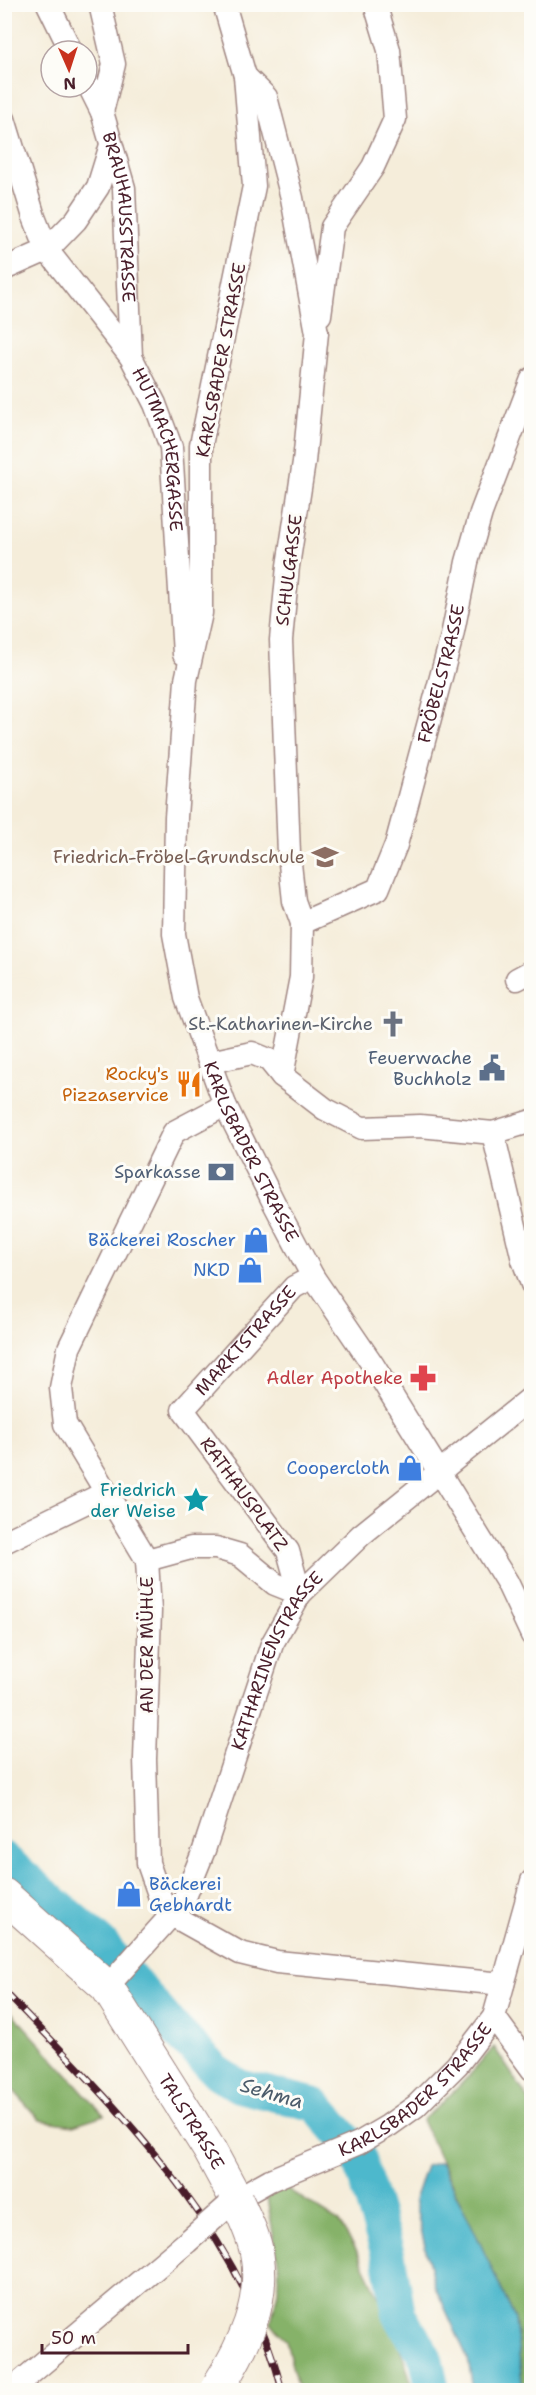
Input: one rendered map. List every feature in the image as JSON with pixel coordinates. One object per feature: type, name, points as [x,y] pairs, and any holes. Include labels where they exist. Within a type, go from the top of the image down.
[{"type":"main road","name":"TALSTRASSE","points":[[4,1895],[111,1983],[209,2149],[251,2231],[257,2254],[260,2284],[252,2322],[235,2360],[217,2388]]},
{"type":"street","points":[[48,4],[65,39]]},
{"type":"street","points":[[100,4],[114,64],[102,112]]},
{"type":"street","name":"KARLSBADER STRASSE","points":[[224,4],[245,76],[254,186],[201,445],[201,613],[186,680],[176,817],[174,934],[186,998],[225,1105],[313,1277],[373,1365],[440,1471],[507,1582],[531,1635]]},
{"type":"street","points":[[317,333],[332,227],[373,167],[395,118],[389,50],[375,4]]},
{"type":"street","name":"SCHULGASSE","points":[[245,76],[266,97],[292,198],[317,333],[304,462],[288,566],[280,640],[289,854],[294,901],[302,923],[301,977],[282,1076]]},
{"type":"street","name":"BRAUHAUSSTRASSE","points":[[96,99],[102,112],[124,188],[131,357]]},
{"type":"street","name":"HUTMACHERGASSE","points":[[4,119],[47,250],[131,357],[155,404],[171,447],[186,680]]},
{"type":"street","points":[[4,269],[47,250],[76,220],[98,187],[111,146]]},
{"type":"street","name":"FRÖBELSTRASSE","points":[[302,923],[378,889],[396,845],[452,636],[467,562],[481,513],[531,379]]},
{"type":"street","points":[[210,1062],[252,1053],[268,1060],[282,1076],[325,1109],[362,1128],[420,1126],[493,1133],[531,1121]]},
{"type":"street","name":"AN DER MÜHLE","points":[[170,1914],[162,1903],[148,1863],[146,1760],[150,1611],[147,1560],[65,1424],[61,1388],[69,1348],[174,1132],[225,1105]]},
{"type":"street","points":[[493,1133],[523,1260],[531,1284]]},
{"type":"street","name":"MARKTSTRASSE","points":[[183,1410],[294,1287],[313,1277]]},
{"type":"street","name":"KATHARINENSTRASSE","points":[[111,1983],[183,1902],[204,1850],[272,1644],[300,1594],[361,1535],[531,1397]]},
{"type":"street","name":"RATHAUSPLATZ","points":[[183,1410],[288,1551],[300,1594]]},
{"type":"street","points":[[4,1542],[105,1493]]},
{"type":"street","name":"RATHAUSPLATZ","points":[[147,1560],[190,1548],[216,1548],[240,1555],[275,1584],[300,1594]]},
{"type":"street","name":"KARLSBADER STRASSE","points":[[11,2391],[236,2199],[270,2180],[359,2143],[416,2106],[440,2083],[494,2017],[531,1881]]},
{"type":"street","points":[[170,1914],[240,1953],[277,1962],[503,1984]]},
{"type":"street","points":[[494,2017],[531,2069]]},
{"type":"green space","points":[[5,2005],[104,2115],[73,2125],[40,2120],[5,2081]]},
{"type":"green space","points":[[494,2047],[531,2103],[531,2390],[523,2390],[515,2319],[422,2120],[460,2085]]},
{"type":"green space","points":[[287,2189],[338,2221],[355,2247],[392,2324],[414,2390],[298,2390],[286,2341],[271,2322],[278,2291],[279,2267],[266,2192]]},
{"type":"water","points":[[440,2162],[515,2319],[523,2390],[473,2390],[468,2359],[434,2284],[414,2200],[426,2166]]},
{"type":"waterway","name":"Sehma","points":[[4,1859],[101,1943],[169,2023],[218,2073],[239,2086],[316,2105],[357,2152],[389,2258],[399,2314],[426,2359],[433,2390]]},
{"type":"railway","points":[[4,1991],[131,2126],[206,2223],[237,2276],[263,2331],[282,2390]]},
{"type":"place","name":"Friedrich-Fröbel-Grundschule","points":[[325,857]]},
{"type":"place","name":"St.-Katharinen-Kirche","points":[[393,1024]]},
{"type":"place","name":"Feuerwache Buchholz","points":[[492,1068]]},
{"type":"place","name":"Rocky's Pizzaservice","points":[[189,1084]]},
{"type":"place","name":"Sparkasse","points":[[221,1172]]},
{"type":"place","name":"Bäckerei Roscher","points":[[256,1240]]},
{"type":"place","name":"NKD","points":[[250,1270]]},
{"type":"place","name":"Adler Apotheke","points":[[423,1378]]},
{"type":"place","name":"Coopercloth","points":[[410,1468]]},
{"type":"place","name":"Friedrich der Weise","points":[[196,1500]]},
{"type":"place","name":"Bäckerei Gebhardt","points":[[129,1894]]}]
